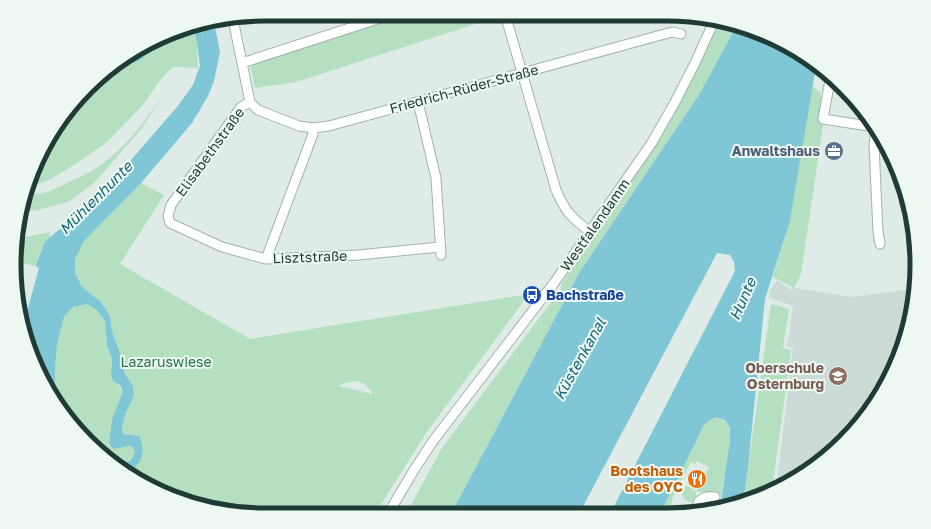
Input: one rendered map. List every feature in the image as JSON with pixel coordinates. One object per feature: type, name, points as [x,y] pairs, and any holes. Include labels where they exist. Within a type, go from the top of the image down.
[{"type":"street","points":[[242,63],[371,21]]},
{"type":"street","points":[[507,21],[556,190],[562,204],[573,219],[591,232]]},
{"type":"street","name":"Elisabethstraße","points":[[168,216],[171,205],[241,107],[250,102],[234,23]]},
{"type":"street","name":"Westfalendamm","points":[[392,508],[433,441],[591,232],[651,144],[674,104],[712,26]]},
{"type":"street","name":"Friedrich-Rüder-Straße","points":[[250,102],[258,110],[299,126],[313,128],[329,126],[672,32],[681,34]]},
{"type":"street","points":[[829,83],[823,119],[867,126]]},
{"type":"street","name":"Lisztstraße","points":[[168,216],[170,223],[222,247],[266,259],[440,251],[436,178],[418,102]]},
{"type":"street","points":[[266,259],[313,134],[313,128]]},
{"type":"street","points":[[875,139],[878,232],[880,244]]},
{"type":"street","points":[[697,506],[701,498],[715,496]]},
{"type":"shaded area","name":"Oberschule Osternburg","points":[[777,280],[791,290],[792,288],[802,289],[851,297],[908,289],[902,328],[897,343],[885,372],[869,400],[850,425],[827,448],[802,467],[777,481],[793,348],[786,346],[789,336],[793,306],[769,298],[770,291]]},
{"type":"green space","points":[[383,21],[485,21],[296,82],[255,88],[250,64]]},
{"type":"green space","points":[[715,26],[734,30],[699,95],[579,273],[454,508],[409,508],[442,448],[561,289],[561,284],[610,214],[682,99]]},
{"type":"green space","points":[[194,31],[197,43],[198,68],[173,67],[160,80],[143,105],[107,142],[51,179],[35,185],[46,157],[62,129],[92,92],[129,62],[157,46]]},
{"type":"green space","points":[[172,80],[142,128],[94,183],[70,201],[39,210],[27,211],[31,194],[44,193],[54,189],[91,171],[106,161],[138,130]]},
{"type":"green space","points":[[812,86],[820,92],[824,119],[801,274],[794,288],[773,277],[790,221]]},
{"type":"green space","name":"Lazaruswiese","points":[[141,183],[164,195],[120,264],[250,339],[529,294],[426,433],[379,508],[264,508],[233,506],[201,500],[186,495],[157,483],[132,469],[138,464],[139,436],[123,434],[122,427],[126,412],[134,396],[133,386],[126,376],[122,365],[119,350],[112,331],[110,316],[101,302],[81,286],[75,272],[75,259],[83,241]],"holes":[[[357,381],[365,384],[373,394],[338,386],[348,382]]]},
{"type":"green space","points":[[50,232],[50,237],[41,251],[36,266],[22,263],[25,237]]},
{"type":"green space","points":[[87,304],[97,310],[105,321],[107,345],[112,359],[111,374],[123,392],[112,419],[109,444],[132,446],[135,453],[130,461],[123,463],[92,437],[71,413],[55,388],[57,345],[64,317],[73,307]]},
{"type":"green space","points":[[771,304],[789,309],[783,348],[791,350],[773,483],[744,495]]},
{"type":"green space","points":[[717,417],[723,419],[727,423],[730,433],[729,450],[721,496],[696,491],[700,484],[703,485],[706,480],[703,478],[709,467],[697,461],[695,464],[691,462],[672,499],[669,508],[663,508],[704,425],[711,418]]},
{"type":"green space","points":[[686,485],[696,491],[696,496],[692,503],[685,500],[682,495]]},
{"type":"water","name":"Mühlenhunte","points":[[215,26],[220,52],[214,81],[208,96],[192,123],[141,183],[84,241],[75,259],[75,272],[81,286],[101,302],[110,316],[112,331],[119,350],[122,365],[126,376],[133,386],[134,396],[126,412],[122,427],[123,434],[139,436],[141,442],[141,458],[132,469],[123,463],[130,461],[135,453],[132,446],[113,448],[109,444],[112,419],[123,392],[120,385],[113,381],[111,374],[112,359],[107,345],[105,321],[97,310],[87,304],[73,307],[64,317],[57,345],[55,388],[46,372],[34,343],[26,314],[39,268],[36,266],[37,262],[45,242],[65,225],[125,167],[177,107],[193,85],[200,66],[194,31]]},
{"type":"water","points":[[734,30],[774,46],[815,71],[790,221],[765,299],[744,495],[721,502],[730,441],[730,428],[725,420],[717,417],[711,419],[704,425],[663,508],[613,508],[735,271],[734,262],[730,255],[717,253],[582,508],[454,508],[579,273],[699,95]]},
{"type":"waterway","points":[[192,32],[197,32]]},
{"type":"waterway","points":[[129,62],[141,58],[147,52]]},
{"type":"place","name":"Anwaltshaus","points":[[834,151]]},
{"type":"place","name":"Bachstraße","points":[[532,295]]},
{"type":"place","name":"Oberschule Osternburg","points":[[838,376]]},
{"type":"place","name":"Bootshaus des OYC","points":[[697,479]]},
{"type":"water label","name":"Hunte","points":[[743,299]]},
{"type":"water label","name":"Küstenkanal","points":[[580,359]]}]
